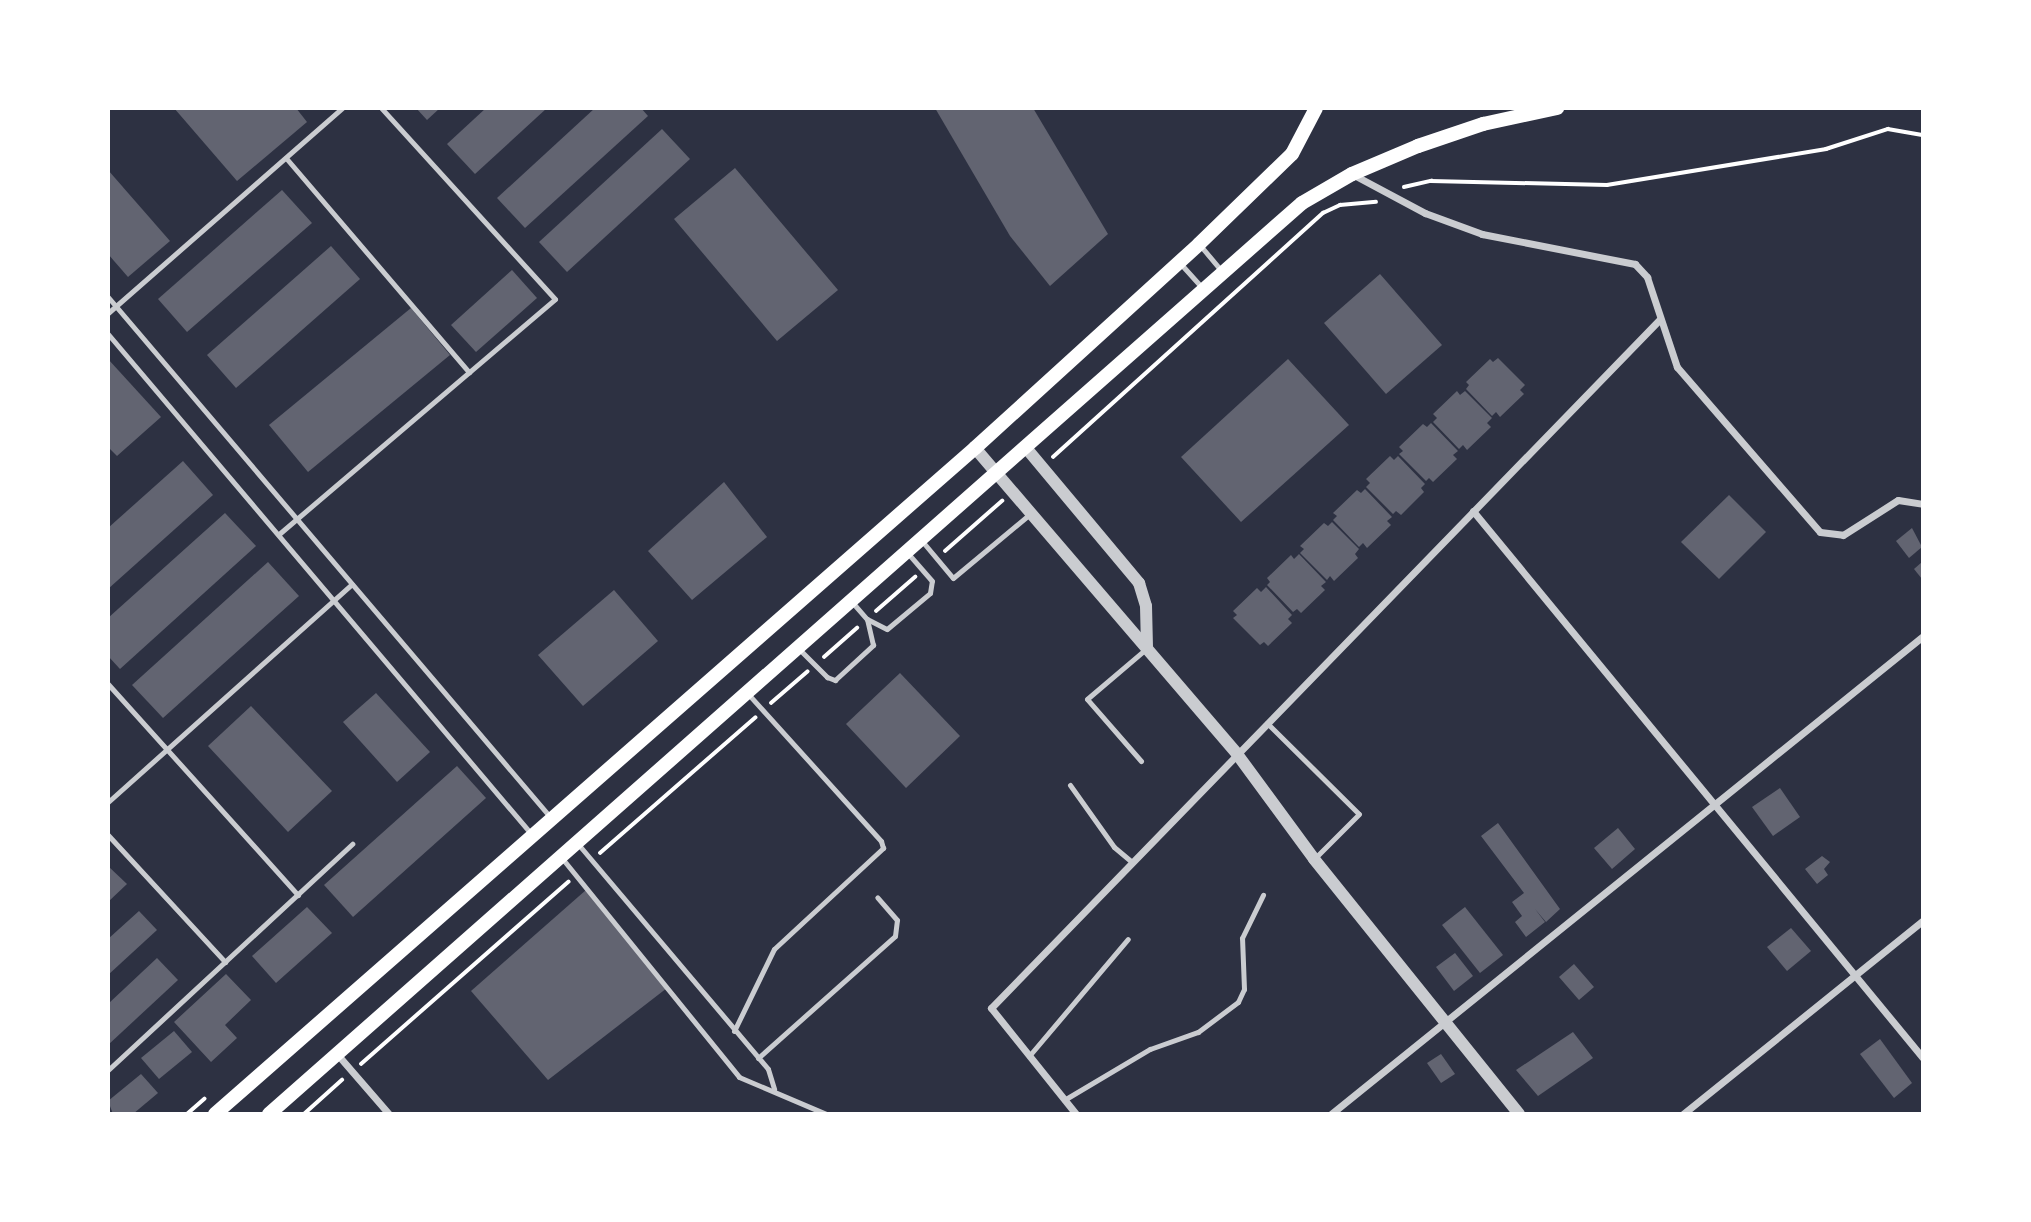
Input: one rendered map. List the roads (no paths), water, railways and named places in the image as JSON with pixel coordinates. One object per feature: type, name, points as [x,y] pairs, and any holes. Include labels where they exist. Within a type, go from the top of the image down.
[{"type":"main road","points":[[215,1114],[975,448],[1180,262],[1292,154],[1316,108]]},
{"type":"main road","points":[[273,1112],[1027,449],[1302,203],[1352,174],[1483,124],[1557,108]]},
{"type":"street","points":[[1352,174],[1425,213],[1482,234],[1635,264],[1647,277],[1677,367],[1820,532],[1843,535],[1898,500],[1923,504]]},
{"type":"street","points":[[1076,1114],[991,1008],[1660,319]]},
{"type":"street","points":[[975,448],[1237,754],[1314,859],[1519,1114]]},
{"type":"street","points":[[1027,449],[1139,583],[1146,606],[1147,648]]},
{"type":"street","points":[[1473,511],[1923,1058]]},
{"type":"street","points":[[1331,1114],[1923,636]]},
{"type":"street","points":[[1683,1114],[1923,920]]},
{"type":"street","points":[[337,1054],[389,1114]]},
{"type":"lane","points":[[108,313],[342,108]]},
{"type":"lane","points":[[279,534],[555,299],[381,108]]},
{"type":"lane","points":[[286,158],[469,372]]},
{"type":"lane","points":[[1199,244],[1224,274]]},
{"type":"lane","points":[[1180,262],[1205,291]]},
{"type":"lane","points":[[108,297],[552,819]]},
{"type":"lane","points":[[108,334],[533,836]]},
{"type":"lane","points":[[922,541],[953,578],[1031,513]]},
{"type":"lane","points":[[852,602],[867,619],[887,629],[930,593],[934,585],[908,553]]},
{"type":"lane","points":[[108,802],[166,747],[352,584]]},
{"type":"lane","points":[[799,649],[831,680],[839,677],[873,645],[867,619]]},
{"type":"lane","points":[[1141,761],[1087,699],[1147,648]]},
{"type":"lane","points":[[108,684],[298,894]]},
{"type":"lane","points":[[734,1031],[774,949],[883,848],[748,694]]},
{"type":"lane","points":[[1267,723],[1357,808],[1356,820],[1314,859]]},
{"type":"lane","points":[[1070,785],[1114,847],[1132,862]]},
{"type":"lane","points":[[108,835],[225,962]]},
{"type":"lane","points":[[578,843],[758,1058],[774,1089]]},
{"type":"lane","points":[[108,1070],[352,844]]},
{"type":"lane","points":[[561,857],[739,1077],[774,1089],[826,1114]]},
{"type":"lane","points":[[1064,1100],[1150,1049],[1198,1032],[1238,1002],[1244,989],[1242,937],[1263,895]]},
{"type":"lane","points":[[758,1058],[895,936],[897,920],[877,897]]},
{"type":"lane","points":[[1029,1056],[1128,939]]}]
